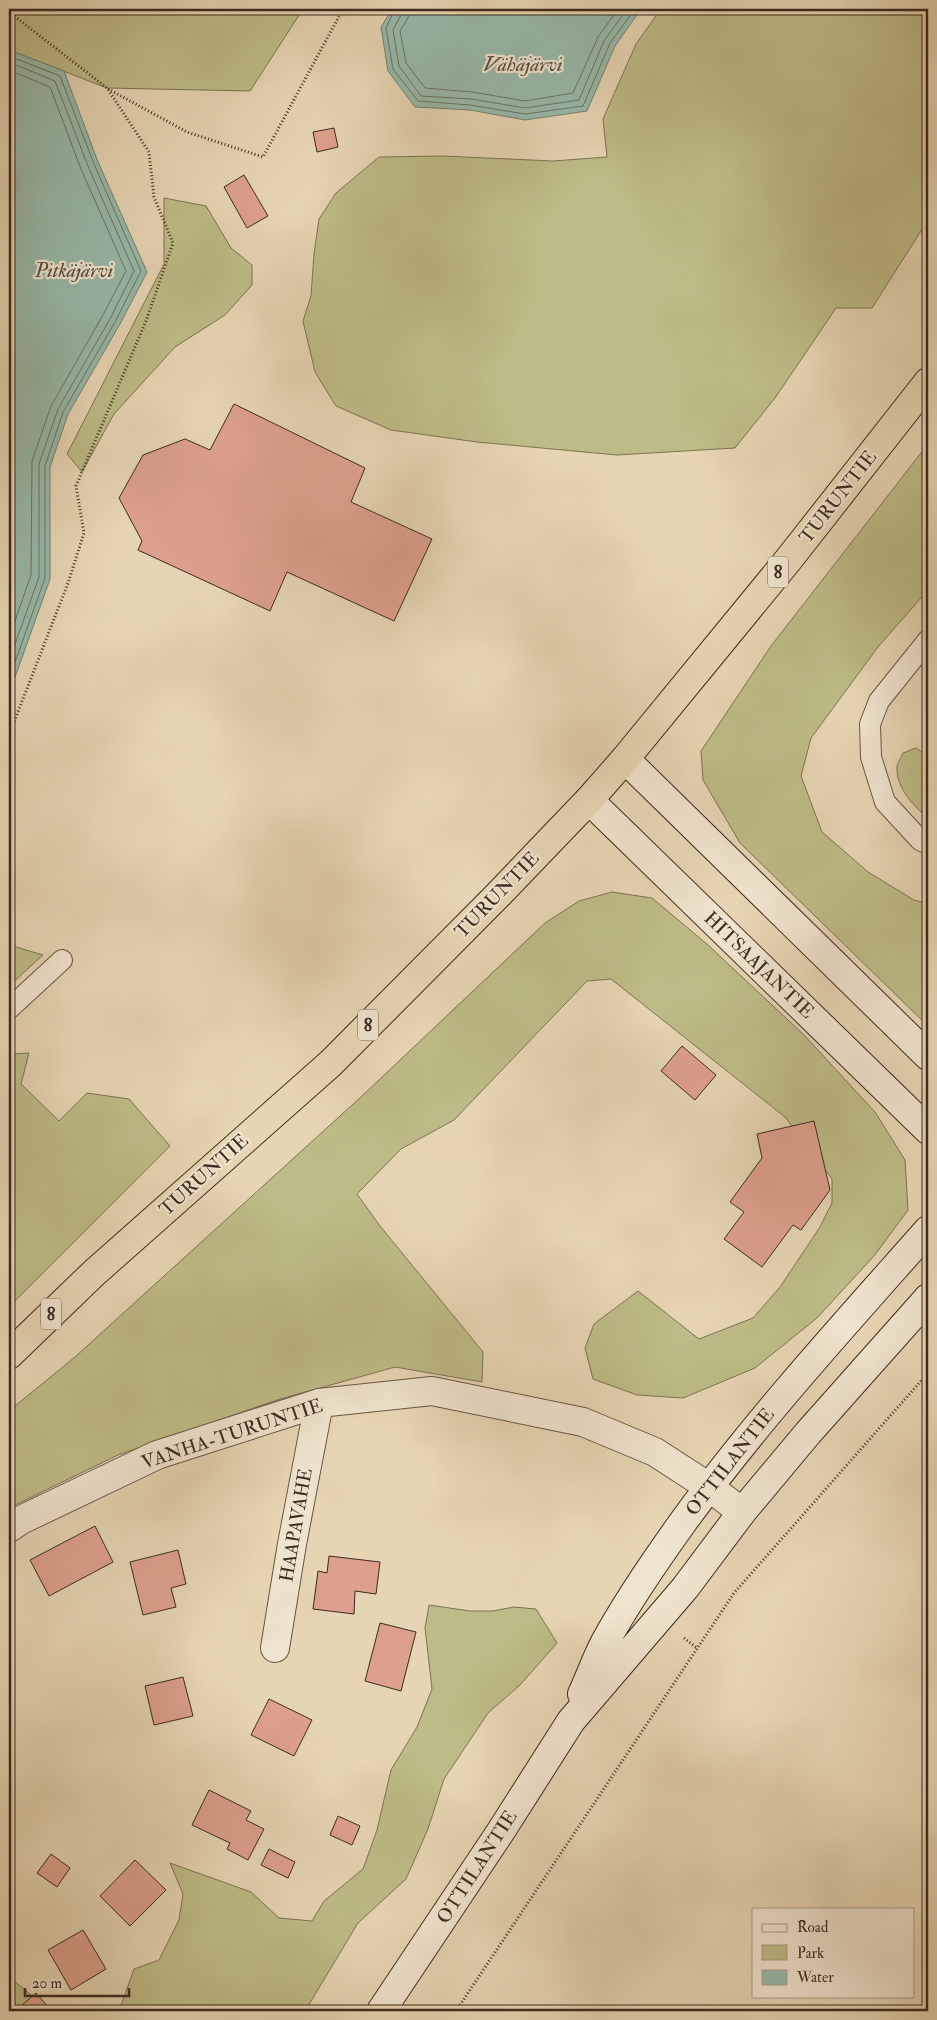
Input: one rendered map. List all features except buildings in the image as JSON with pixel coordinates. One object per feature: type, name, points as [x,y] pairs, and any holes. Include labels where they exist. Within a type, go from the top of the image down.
[{"type":"highway","name":"TURUNTIE","points":[[9,1355],[94,1273],[331,1063],[496,897],[589,800],[625,759],[789,559],[928,382]]},
{"type":"main road","points":[[625,759],[928,1056]]},
{"type":"main road","name":"HITSAAJANTIE","points":[[589,800],[928,1130]]},
{"type":"main road","name":"OTTILANTIE","points":[[571,1721],[604,1644],[648,1571],[709,1487],[777,1401],[928,1230]]},
{"type":"main road","name":"OTTILANTIE","points":[[381,2011],[501,1831],[571,1721],[685,1588],[742,1512],[808,1433],[928,1298]]},
{"type":"main road","name":"VANHA-TURUNTIE","points":[[9,1528],[21,1520],[156,1455],[319,1403],[432,1391],[583,1422],[654,1452],[709,1487],[742,1512]]},
{"type":"main road","name":"HAAPAVAHE","points":[[275,1648],[292,1544],[319,1403]]},
{"type":"lane","points":[[928,640],[879,701],[870,724],[871,757],[885,802],[920,840],[928,844]]},
{"type":"lane","points":[[9,1009],[62,960]]},
{"type":"path","points":[[9,12],[108,88],[187,132],[263,157],[343,9]]},
{"type":"path","points":[[9,735],[68,583],[84,533],[76,486],[146,321],[173,243],[154,197],[149,152],[108,88]]},
{"type":"path","points":[[456,2011],[734,1593],[928,1373]]},
{"type":"green space","points":[[9,9],[303,9],[250,91],[107,88],[9,50]]},
{"type":"green space","points":[[661,9],[928,9],[928,220],[872,308],[836,308],[775,398],[735,448],[617,455],[477,442],[391,430],[336,406],[315,372],[303,321],[311,296],[319,219],[336,193],[379,157],[442,156],[553,161],[607,157],[603,119],[636,44]]},
{"type":"green space","points":[[164,198],[206,206],[231,248],[252,265],[252,285],[225,315],[175,347],[114,414],[82,472],[67,454],[164,264]]},
{"type":"green space","points":[[928,444],[928,590],[878,647],[811,738],[801,776],[822,832],[868,872],[914,900],[928,904],[928,1026],[740,843],[703,780],[701,751],[771,646]]},
{"type":"green space","points":[[916,748],[928,756],[928,818],[907,796],[897,775],[898,762],[903,753]]},
{"type":"green space","points":[[612,892],[652,898],[708,945],[804,1035],[875,1112],[905,1160],[908,1210],[874,1256],[817,1318],[755,1368],[683,1398],[637,1395],[593,1379],[585,1348],[594,1324],[638,1291],[699,1339],[753,1318],[780,1287],[820,1227],[832,1203],[832,1179],[785,1117],[611,979],[587,981],[454,1120],[401,1149],[357,1194],[380,1226],[483,1352],[482,1382],[395,1367],[277,1400],[118,1455],[9,1508],[9,1411],[75,1357],[362,1096],[545,923],[579,901]]},
{"type":"green space","points":[[9,943],[43,955],[9,986]]},
{"type":"green space","points":[[29,1053],[21,1084],[59,1121],[87,1093],[129,1099],[170,1146],[9,1307],[9,1057],[12,1054]]},
{"type":"green space","points":[[429,1605],[470,1611],[493,1611],[514,1607],[536,1609],[557,1643],[520,1685],[488,1713],[444,1779],[428,1829],[406,1879],[358,1923],[305,2011],[119,2011],[134,1969],[159,1960],[179,1920],[183,1894],[170,1863],[251,1892],[279,1918],[312,1921],[324,1901],[363,1869],[377,1830],[391,1770],[417,1727],[432,1689],[425,1628]]},
{"type":"green space","points":[[9,1977],[30,1994],[43,2011],[15,2011],[9,2001]]},
{"type":"water","name":"Vähäjärvi","points":[[392,9],[641,9],[615,46],[587,111],[525,120],[470,110],[415,107],[388,71],[381,27]]},
{"type":"water","name":"Pitkäjärvi","points":[[9,50],[64,71],[98,162],[147,272],[120,324],[68,414],[50,467],[50,579],[9,694]]}]
